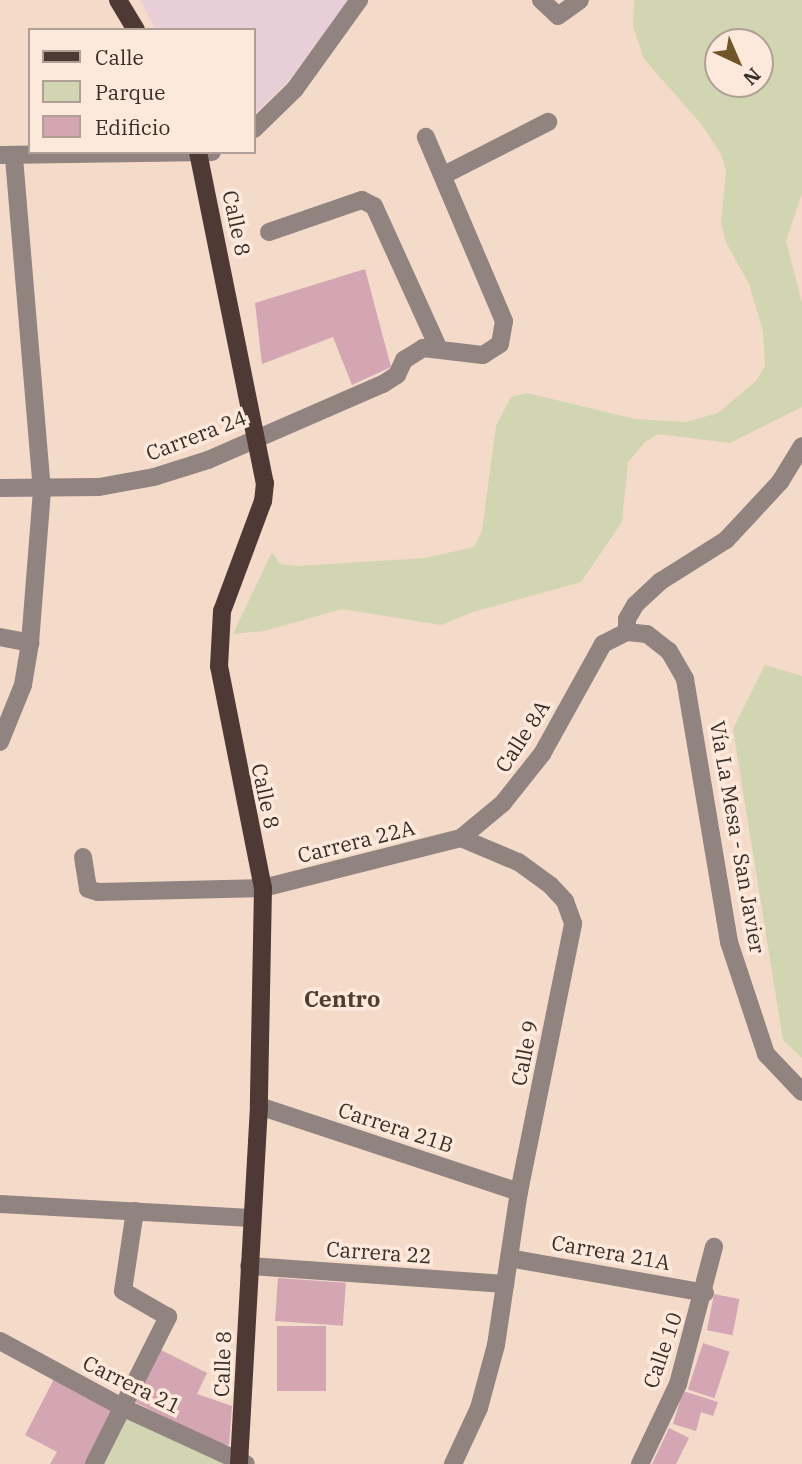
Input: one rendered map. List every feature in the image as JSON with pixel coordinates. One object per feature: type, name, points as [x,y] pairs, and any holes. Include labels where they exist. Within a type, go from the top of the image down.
[{"type":"main road","points":[[118,0],[135,28]]},
{"type":"main road","name":"Calle 8","points":[[203,154],[259,436],[263,501],[222,611],[219,666],[224,709],[263,888],[259,1106],[251,1218],[242,1463]]},
{"type":"street","points":[[256,127],[295,89],[359,0]]},
{"type":"street","points":[[541,0],[558,16],[580,0]]},
{"type":"street","points":[[444,175],[548,122]]},
{"type":"street","points":[[269,232],[362,200],[373,206],[438,347],[482,355],[500,344],[504,321],[426,137]]},
{"type":"street","points":[[0,752],[23,685],[30,643],[42,491],[7,155],[105,154]]},
{"type":"street","name":"Carrera 24","points":[[0,488],[42,491],[154,477],[259,436],[397,376],[404,359],[423,348],[438,347]]},
{"type":"street","points":[[627,632],[627,618],[635,605],[662,581],[726,540],[780,481],[802,446]]},
{"type":"street","name":"Calle 8A","points":[[461,838],[503,803],[542,754],[603,644],[627,632]]},
{"type":"street","name":"Vía La Mesa - San Javier","points":[[627,632],[647,634],[668,651],[685,679],[729,942],[766,1054],[802,1092]]},
{"type":"street","points":[[0,637],[30,643]]},
{"type":"street","name":"Carrera 22A","points":[[83,857],[88,889],[98,892],[263,888],[461,838]]},
{"type":"street","name":"Calle 9","points":[[453,1464],[479,1408],[496,1345],[519,1192],[573,923],[565,901],[550,885],[518,862],[461,838]]},
{"type":"street","name":"Carrera 21B","points":[[259,1106],[519,1192]]},
{"type":"street","points":[[0,1204],[251,1218]]},
{"type":"street","points":[[94,1464],[168,1317],[123,1291],[135,1211]]},
{"type":"street","name":"Calle 10","points":[[640,1464],[678,1384],[705,1293],[714,1247]]},
{"type":"street","name":"Carrera 21A","points":[[509,1258],[705,1293]]},
{"type":"street","name":"Carrera 22","points":[[249,1266],[505,1284]]},
{"type":"street","name":"Carrera 21","points":[[0,1342],[124,1408],[242,1463]]},
{"type":"shaded area","points":[[140,0],[350,0],[289,80],[256,113],[256,28],[155,28]]},
{"type":"green space","points":[[634,0],[802,0],[802,193],[786,241],[802,303],[802,407],[730,443],[658,434],[645,442],[628,462],[622,522],[581,582],[473,612],[441,625],[342,609],[264,631],[233,634],[272,552],[280,564],[297,566],[425,558],[474,547],[482,531],[496,426],[511,397],[527,393],[635,419],[686,422],[718,413],[757,380],[765,366],[763,331],[749,284],[726,242],[721,223],[726,171],[721,154],[702,125],[644,59],[633,26]]},
{"type":"green space","points":[[765,665],[802,676],[802,1058],[783,1040],[733,729]]},
{"type":"green space","points":[[124,1408],[239,1464],[94,1464]]},
{"type":"building","points":[[365,269],[391,367],[352,385],[333,337],[262,364],[255,303]]},
{"type":"building","points":[[278,1278],[346,1283],[343,1326],[275,1321]]},
{"type":"building","points":[[714,1294],[740,1299],[732,1335],[707,1330]]},
{"type":"building","points":[[277,1326],[326,1326],[326,1391],[277,1391]]},
{"type":"building","points":[[703,1343],[730,1352],[714,1398],[688,1390]]},
{"type":"building","points":[[159,1349],[207,1373],[197,1394],[232,1406],[229,1445],[218,1444],[133,1401]]},
{"type":"building","points":[[55,1377],[115,1408],[86,1464],[50,1464],[57,1452],[25,1435]]},
{"type":"building","points":[[683,1391],[718,1402],[713,1416],[701,1412],[696,1431],[673,1424]]},
{"type":"building","points":[[669,1428],[689,1438],[676,1464],[652,1464]]},
{"type":"district","name":"Centro","points":[[342,998]]}]
